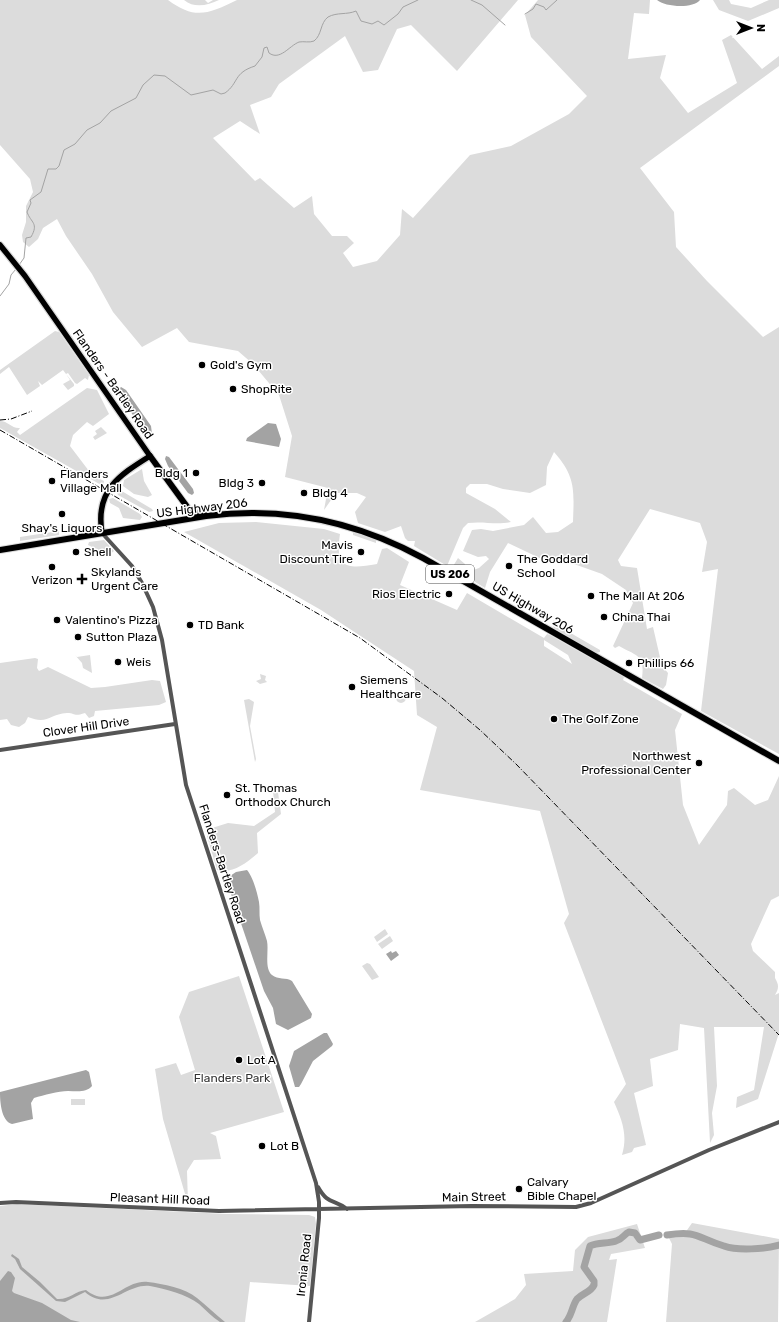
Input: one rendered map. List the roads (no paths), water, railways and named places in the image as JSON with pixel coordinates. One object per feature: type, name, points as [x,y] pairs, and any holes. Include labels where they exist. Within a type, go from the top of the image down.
[{"type":"highway","points":[[150,456],[188,508],[206,516]]},
{"type":"highway","name":"US Highway 206","points":[[0,550],[238,512],[290,514],[337,523],[381,537],[423,558],[779,761]]},
{"type":"main road","name":"Flanders - Bartley Road","points":[[0,245],[25,276],[150,456],[122,476],[106,494],[100,511],[102,533]]},
{"type":"street","name":"Flanders-Bartley Road","points":[[102,533],[132,566],[151,602],[162,640],[184,778],[316,1183],[319,1210]]},
{"type":"street","name":"Clover Hill Drive","points":[[0,750],[175,724]]},
{"type":"street","name":"Main Street","points":[[319,1210],[487,1206],[578,1207],[616,1192],[709,1150],[779,1122]]},
{"type":"street","points":[[316,1183],[327,1200],[347,1209]]},
{"type":"street","name":"Pleasant Hill Road","points":[[0,1203],[16,1202],[219,1211],[319,1210]]},
{"type":"street","name":"Ironia Road","points":[[309,1322],[319,1210]]},
{"type":"waterway","points":[[19,265],[24,258],[26,238],[31,237],[34,229],[34,223],[27,212],[31,203],[30,200],[41,192],[48,169],[56,169],[59,166],[64,150],[75,144],[87,130],[100,123],[111,111],[136,98],[143,85],[154,75],[165,76],[191,95],[213,90],[221,94],[225,93],[243,72],[255,66],[262,57],[264,48],[267,47],[269,53],[277,55],[299,42],[314,41],[328,17],[356,11],[361,21],[372,24],[378,21],[384,25],[398,14],[403,7],[418,0]]},
{"type":"waterway","points":[[471,0],[482,5],[505,25]]},
{"type":"waterway","points":[[525,14],[533,9],[536,4],[544,7],[546,10],[557,0]]},
{"type":"waterway","points":[[0,296],[9,284],[11,275],[16,269]]},
{"type":"waterway","points":[[566,1322],[577,1299],[594,1285],[594,1281],[584,1267],[590,1246],[616,1241],[629,1232],[635,1233],[640,1240],[659,1235]]},
{"type":"waterway","points":[[667,1235],[685,1233],[692,1234],[715,1243],[737,1249],[766,1248],[779,1245]]},
{"type":"railway","points":[[0,420],[11,419],[32,411]]},
{"type":"railway","points":[[0,430],[360,638],[442,698],[480,730],[516,764],[779,1035]]},
{"type":"place","name":"Gold's Gym","points":[[202,365]]},
{"type":"place","name":"ShopRite","points":[[233,389]]},
{"type":"place","name":"Bldg 1","points":[[196,473]]},
{"type":"place","name":"Flanders Village Mall","points":[[52,481]]},
{"type":"place","name":"Bldg 3","points":[[262,483]]},
{"type":"place","name":"Bldg 4","points":[[304,493]]},
{"type":"place","name":"Shay's Liquors","points":[[62,514]]},
{"type":"place","name":"Shell","points":[[76,552]]},
{"type":"place","name":"Mavis Discount Tire","points":[[361,552]]},
{"type":"place","name":"The Goddard School","points":[[509,566]]},
{"type":"place","name":"Verizon","points":[[52,567]]},
{"type":"place","name":"Skylands Urgent Care","points":[[82,579]]},
{"type":"place","name":"Rios Electric","points":[[449,594]]},
{"type":"place","name":"The Mall At 206","points":[[591,596]]},
{"type":"place","name":"China Thai","points":[[604,617]]},
{"type":"place","name":"Valentino's Pizza","points":[[57,620]]},
{"type":"place","name":"TD Bank","points":[[190,625]]},
{"type":"place","name":"Sutton Plaza","points":[[78,637]]},
{"type":"place","name":"Weis","points":[[118,662]]},
{"type":"place","name":"Phillips 66","points":[[629,663]]},
{"type":"place","name":"Siemens Healthcare","points":[[352,687]]},
{"type":"place","name":"The Golf Zone","points":[[554,719]]},
{"type":"place","name":"Northwest Professional Center","points":[[699,763]]},
{"type":"place","name":"St. Thomas Orthodox Church","points":[[227,795]]},
{"type":"place","name":"Lot A","points":[[239,1060]]},
{"type":"place","name":"Lot B","points":[[262,1146]]},
{"type":"place","name":"Calvary Bible Chapel","points":[[519,1189]]},
{"type":"park label","name":"Flanders Park","points":[[232,1078]]}]
